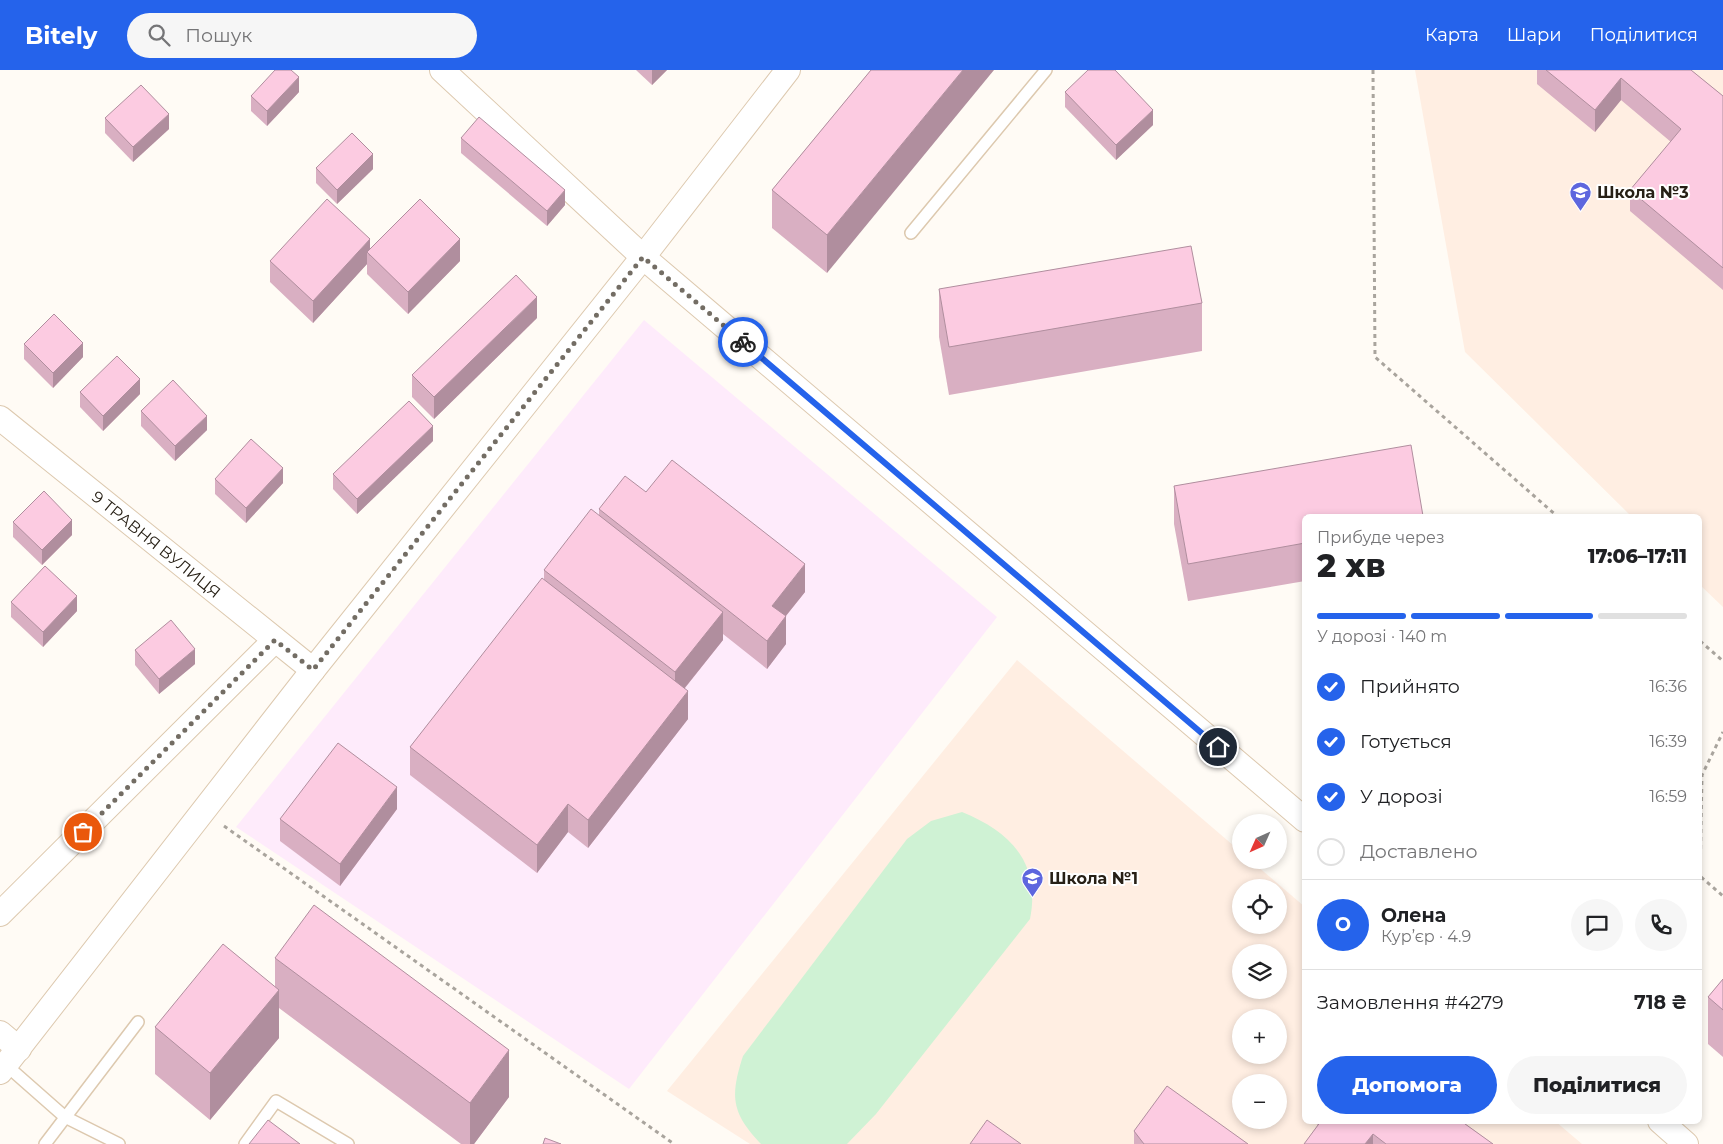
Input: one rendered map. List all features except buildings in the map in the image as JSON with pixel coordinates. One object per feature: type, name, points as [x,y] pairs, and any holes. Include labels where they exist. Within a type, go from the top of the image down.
[{"type":"street","points":[[442,70],[643,257],[1302,817]]},
{"type":"street","points":[[8,1062],[313,670],[643,257],[788,70]]},
{"type":"street","name":"9 ТРАВНЯ ВУЛИЦЯ","points":[[0,418],[313,670]]},
{"type":"street","points":[[0,914],[275,640]]},
{"type":"street","points":[[0,1033],[8,1062]]},
{"type":"street","points":[[1663,1124],[1686,1144]]},
{"type":"lane","points":[[911,233],[1046,70]]},
{"type":"lane","points":[[45,1144],[138,1022]]},
{"type":"lane","points":[[8,1062],[65,1117],[119,1144]]},
{"type":"lane","points":[[245,1144],[276,1101],[348,1144]]},
{"type":"path","points":[[1373,70],[1374,357],[1556,514]]},
{"type":"path","points":[[1702,643],[1723,661]]},
{"type":"path","points":[[1702,775],[1723,732]]},
{"type":"path","points":[[204,812],[674,1144]]},
{"type":"path","points":[[1702,880],[1723,896]]},
{"type":"shaded area","name":"Школа №3","points":[[1415,70],[1723,70],[1723,607],[1702,587],[1702,514],[1629,514],[1465,352]]},
{"type":"shaded area","points":[[644,320],[997,617],[629,1089],[236,827]]},
{"type":"shaded area","name":"Школа №1","points":[[1017,660],[1232,844],[1232,869],[1261,869],[1272,879],[1232,879],[1232,934],[1287,934],[1287,892],[1302,904],[1302,1124],[1559,1124],[1582,1144],[750,1144],[667,1091]]},
{"type":"green space","points":[[962,812],[995,829],[1018,852],[1026,866],[1031,881],[1030,919],[876,1114],[847,1144],[761,1144],[744,1123],[736,1103],[736,1082],[743,1056],[907,839],[931,821]]},
{"type":"way so far","points":[[83,832],[275,640],[313,670],[643,257],[743,342]]},
{"type":"place","name":"Школа №3","points":[[1581,211]]},
{"type":"place","name":"Школа №1","points":[[1033,897]]},
{"type":"route","points":[[743,342],[1218,747]]}]
